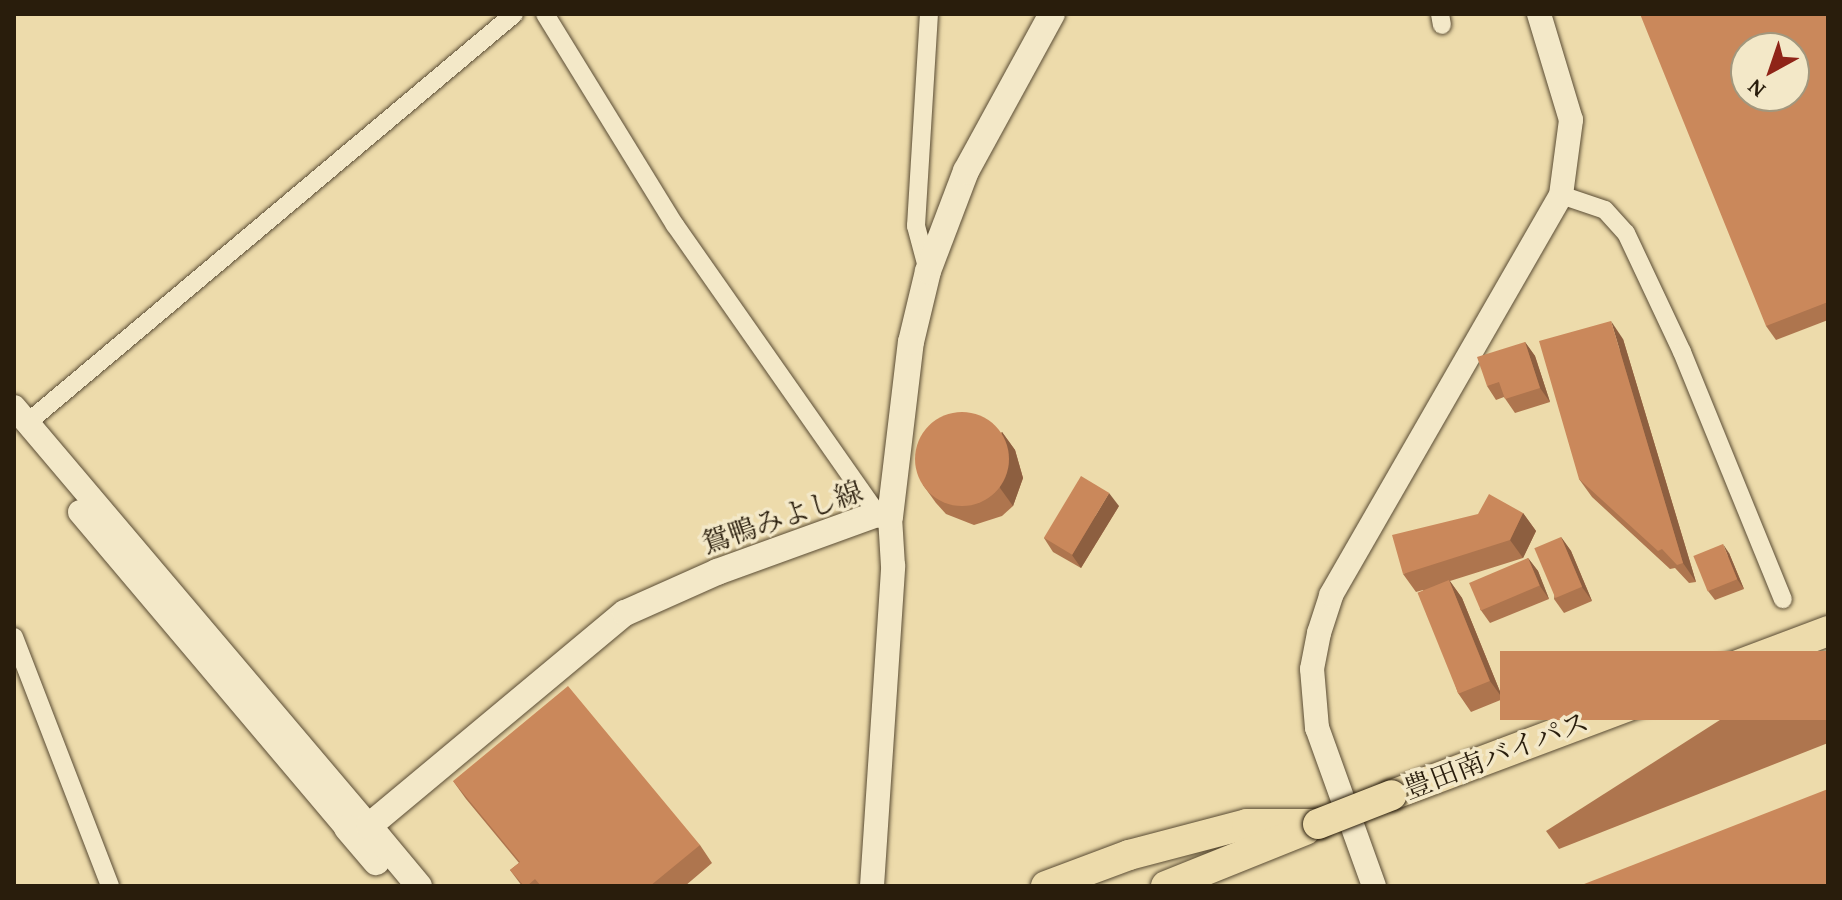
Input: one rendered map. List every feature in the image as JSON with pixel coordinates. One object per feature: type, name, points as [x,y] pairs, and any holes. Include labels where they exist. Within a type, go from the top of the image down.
[{"type":"highway","name":"豊田南バイパス","points":[[1166,886],[1392,795],[1828,631]]},
{"type":"highway","points":[[1046,886],[1129,855],[1247,824],[1318,824]]},
{"type":"highway","points":[[1217,886],[1258,869],[1318,824]]},
{"type":"main road","name":"鴛鴨みよし線","points":[[358,827],[625,613],[717,572],[884,516],[911,342],[928,271],[966,171],[1052,14]]},
{"type":"main road","points":[[358,827],[396,886]]},
{"type":"main road","points":[[358,827],[419,886]]},
{"type":"street","points":[[358,827],[18,421],[514,14]]},
{"type":"street","points":[[545,14],[675,225],[884,516],[893,566],[872,886]]},
{"type":"street","points":[[928,271],[916,226],[929,14]]},
{"type":"street","points":[[1374,886],[1317,728],[1312,669],[1331,595],[1561,195],[1571,120],[1560,70],[1539,14]]},
{"type":"street","points":[[1561,195],[1605,210],[1626,233],[1682,352],[1783,599]]},
{"type":"street","points":[[14,637],[110,886]]},
{"type":"building","points":[[1640,14],[1828,14],[1828,302],[1766,326]]},
{"type":"building","points":[[1611,321],[1683,563],[1677,565],[1579,479],[1539,341]]},
{"type":"building","points":[[1525,342],[1540,388],[1505,399],[1499,382],[1487,386],[1477,357]]},
{"type":"building","points":[[962,412],[980,416],[995,426],[1005,441],[1009,459],[1005,477],[995,492],[980,502],[962,506],[944,502],[929,492],[919,477],[915,459],[919,441],[929,426],[944,416]]},
{"type":"building","points":[[1081,476],[1109,493],[1072,555],[1044,538]]},
{"type":"building","points":[[1489,494],[1523,513],[1510,540],[1403,574],[1392,535],[1478,514]]},
{"type":"building","points":[[1561,537],[1582,587],[1555,598],[1534,548]]},
{"type":"building","points":[[1723,544],[1737,579],[1708,591],[1693,556]]},
{"type":"building","points":[[1528,558],[1540,586],[1481,611],[1469,583]]},
{"type":"building","points":[[1449,580],[1490,681],[1458,694],[1417,593]]},
{"type":"building","points":[[1500,651],[1828,651],[1828,720],[1500,720]]},
{"type":"building","points":[[568,686],[700,845],[650,886],[541,886],[535,879],[524,886],[510,870],[520,862],[453,781]]},
{"type":"building","points":[[1828,789],[1828,886],[1579,886]]}]
